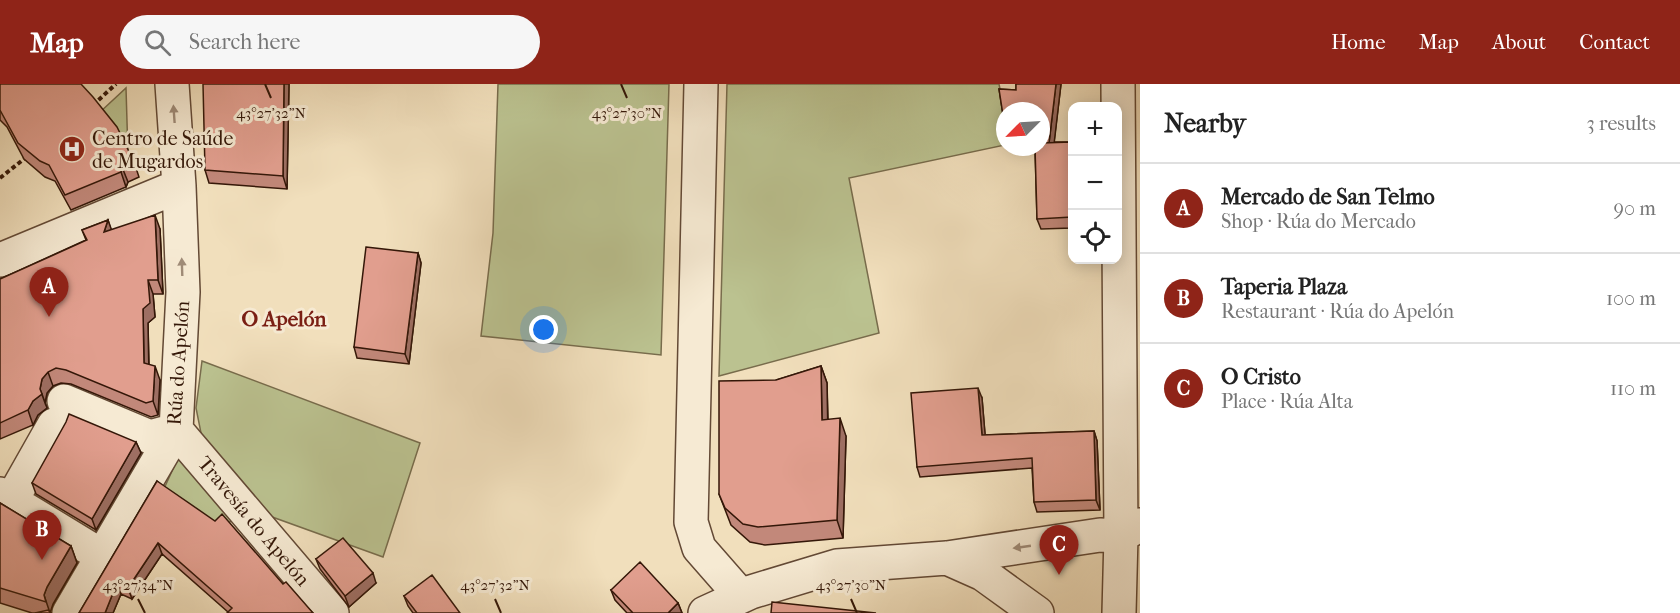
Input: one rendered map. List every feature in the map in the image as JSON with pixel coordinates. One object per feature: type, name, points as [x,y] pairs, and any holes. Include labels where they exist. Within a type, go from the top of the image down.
[{"type":"street","name":"Rúa do Apelón","points":[[69,613],[176,430],[183,292],[172,84]]},
{"type":"street","points":[[701,84],[692,522],[721,607],[837,566],[946,558],[1131,530]]},
{"type":"street","points":[[1118,84],[1131,530],[1119,613]]},
{"type":"street","points":[[0,260],[179,186]]},
{"type":"street","points":[[102,556],[5,498],[59,413],[150,437],[176,430]]},
{"type":"street","name":"Travesía do Apelón","points":[[176,430],[332,613]]},
{"type":"street","points":[[946,558],[983,574],[1037,613]]},
{"type":"path","points":[[93,105],[116,84]]},
{"type":"path","points":[[0,178],[24,159]]},
{"type":"green space","points":[[498,84],[669,84],[661,355],[481,336],[493,233]]},
{"type":"green space","points":[[727,84],[999,84],[1003,102],[996,102],[996,147],[849,178],[879,333],[719,376]]},
{"type":"green space","points":[[126,88],[128,155],[99,113]]},
{"type":"green space","points":[[202,361],[420,443],[383,557],[264,514],[203,443],[196,408]]},
{"type":"green space","points":[[178,458],[233,519],[211,540],[162,493]]},
{"type":"building","name":"Centro de Saúde de Mugardos","points":[[0,84],[81,84],[117,127],[134,162],[122,167],[121,172],[65,195],[49,165],[40,161],[18,143],[0,110]]},
{"type":"building","points":[[203,84],[284,84],[283,176],[205,170]]},
{"type":"building","points":[[1016,84],[1056,84],[1050,135],[1050,102],[1001,102],[999,89],[1016,90]]},
{"type":"building","points":[[1068,142],[1068,217],[1037,219],[1035,156],[1050,156],[1050,143]]},
{"type":"building","points":[[155,215],[158,280],[148,280],[150,303],[143,309],[144,363],[155,366],[153,401],[146,403],[56,368],[42,379],[40,389],[42,394],[33,401],[28,410],[0,423],[0,279],[87,240],[82,230],[108,220],[104,232]]},
{"type":"building","points":[[366,247],[418,253],[405,354],[354,347]]},
{"type":"building","points":[[821,366],[822,420],[840,418],[837,520],[758,527],[743,524],[725,508],[719,494],[719,381],[776,380]]},
{"type":"building","points":[[978,388],[982,435],[1094,431],[1096,500],[1034,502],[1032,458],[917,467],[911,393]]},
{"type":"building","points":[[69,414],[136,442],[92,519],[32,483]]},
{"type":"building","points":[[157,481],[215,521],[222,514],[283,584],[286,582],[313,613],[227,613],[232,608],[158,543],[128,588],[117,583],[105,613],[79,613]]},
{"type":"building","points":[[0,503],[71,546],[47,587],[44,595],[46,602],[0,588]]},
{"type":"building","points":[[343,538],[373,573],[345,596],[316,559]]},
{"type":"building","points":[[640,562],[678,603],[668,613],[633,613],[611,590]]},
{"type":"building","points":[[432,575],[460,613],[417,613],[404,596]]},
{"type":"building","points":[[772,602],[876,613],[771,613]]},
{"type":"building","points":[[48,610],[51,613],[35,613]]},
{"type":"place","name":"Centro de Saúde de Mugardos","points":[[72,149]]},
{"type":"place","name":"Mercado de San Telmo","points":[[49,317]]},
{"type":"place","name":"Taperia Plaza","points":[[42,560]]},
{"type":"place","name":"O Cristo","points":[[1059,575]]},
{"type":"district","name":"O Apelón","points":[[284,319]]}]
